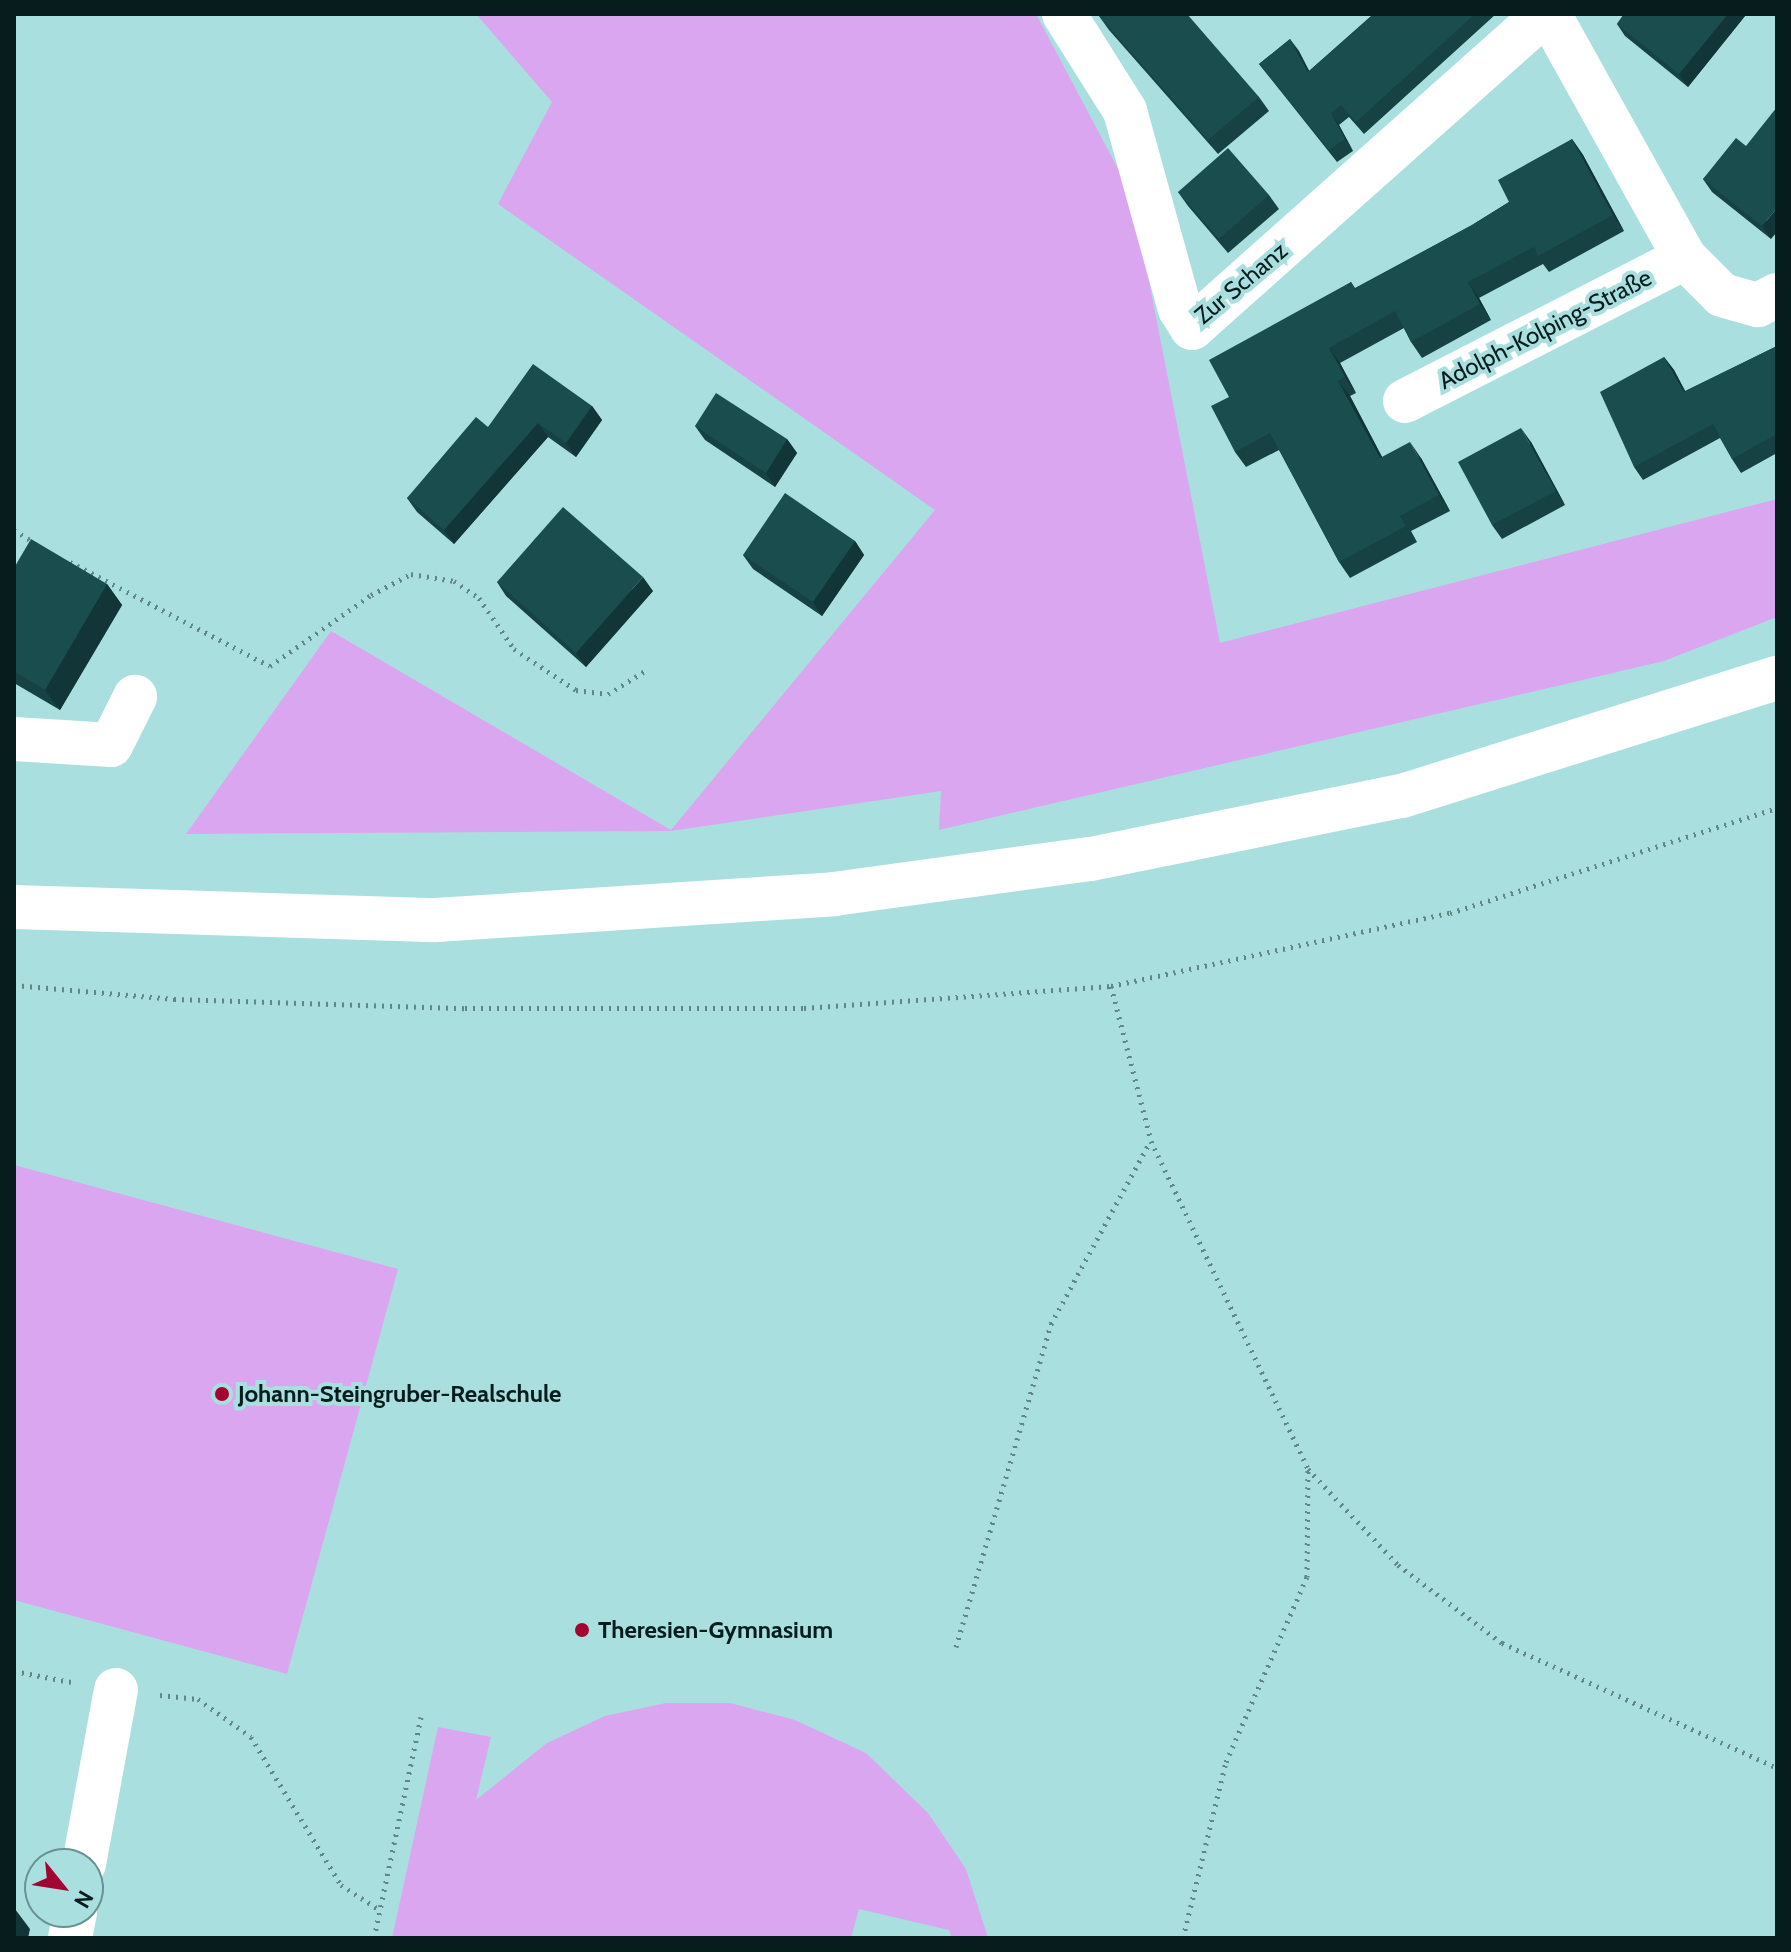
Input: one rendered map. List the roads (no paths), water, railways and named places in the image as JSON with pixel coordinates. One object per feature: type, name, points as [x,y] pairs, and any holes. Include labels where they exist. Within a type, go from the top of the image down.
[{"type":"main road","name":"Zur Schanz","points":[[1064,14],[1125,111],[1180,309],[1192,328],[1546,14]]},
{"type":"main road","points":[[1546,14],[1685,258],[1722,295],[1758,305],[1777,295]]},
{"type":"main road","name":"Adolph-Kolping-Straße","points":[[1405,401],[1685,258]]},
{"type":"main road","points":[[14,907],[436,920],[834,894],[1091,859],[1402,796],[1777,678]]},
{"type":"main road","points":[[14,739],[111,745],[135,697]]},
{"type":"main road","points":[[87,1848],[116,1690]]},
{"type":"place","name":"Johann-Steingruber-Realschule","points":[[222,1394]]},
{"type":"place","name":"Theresien-Gymnasium","points":[[582,1630]]}]
